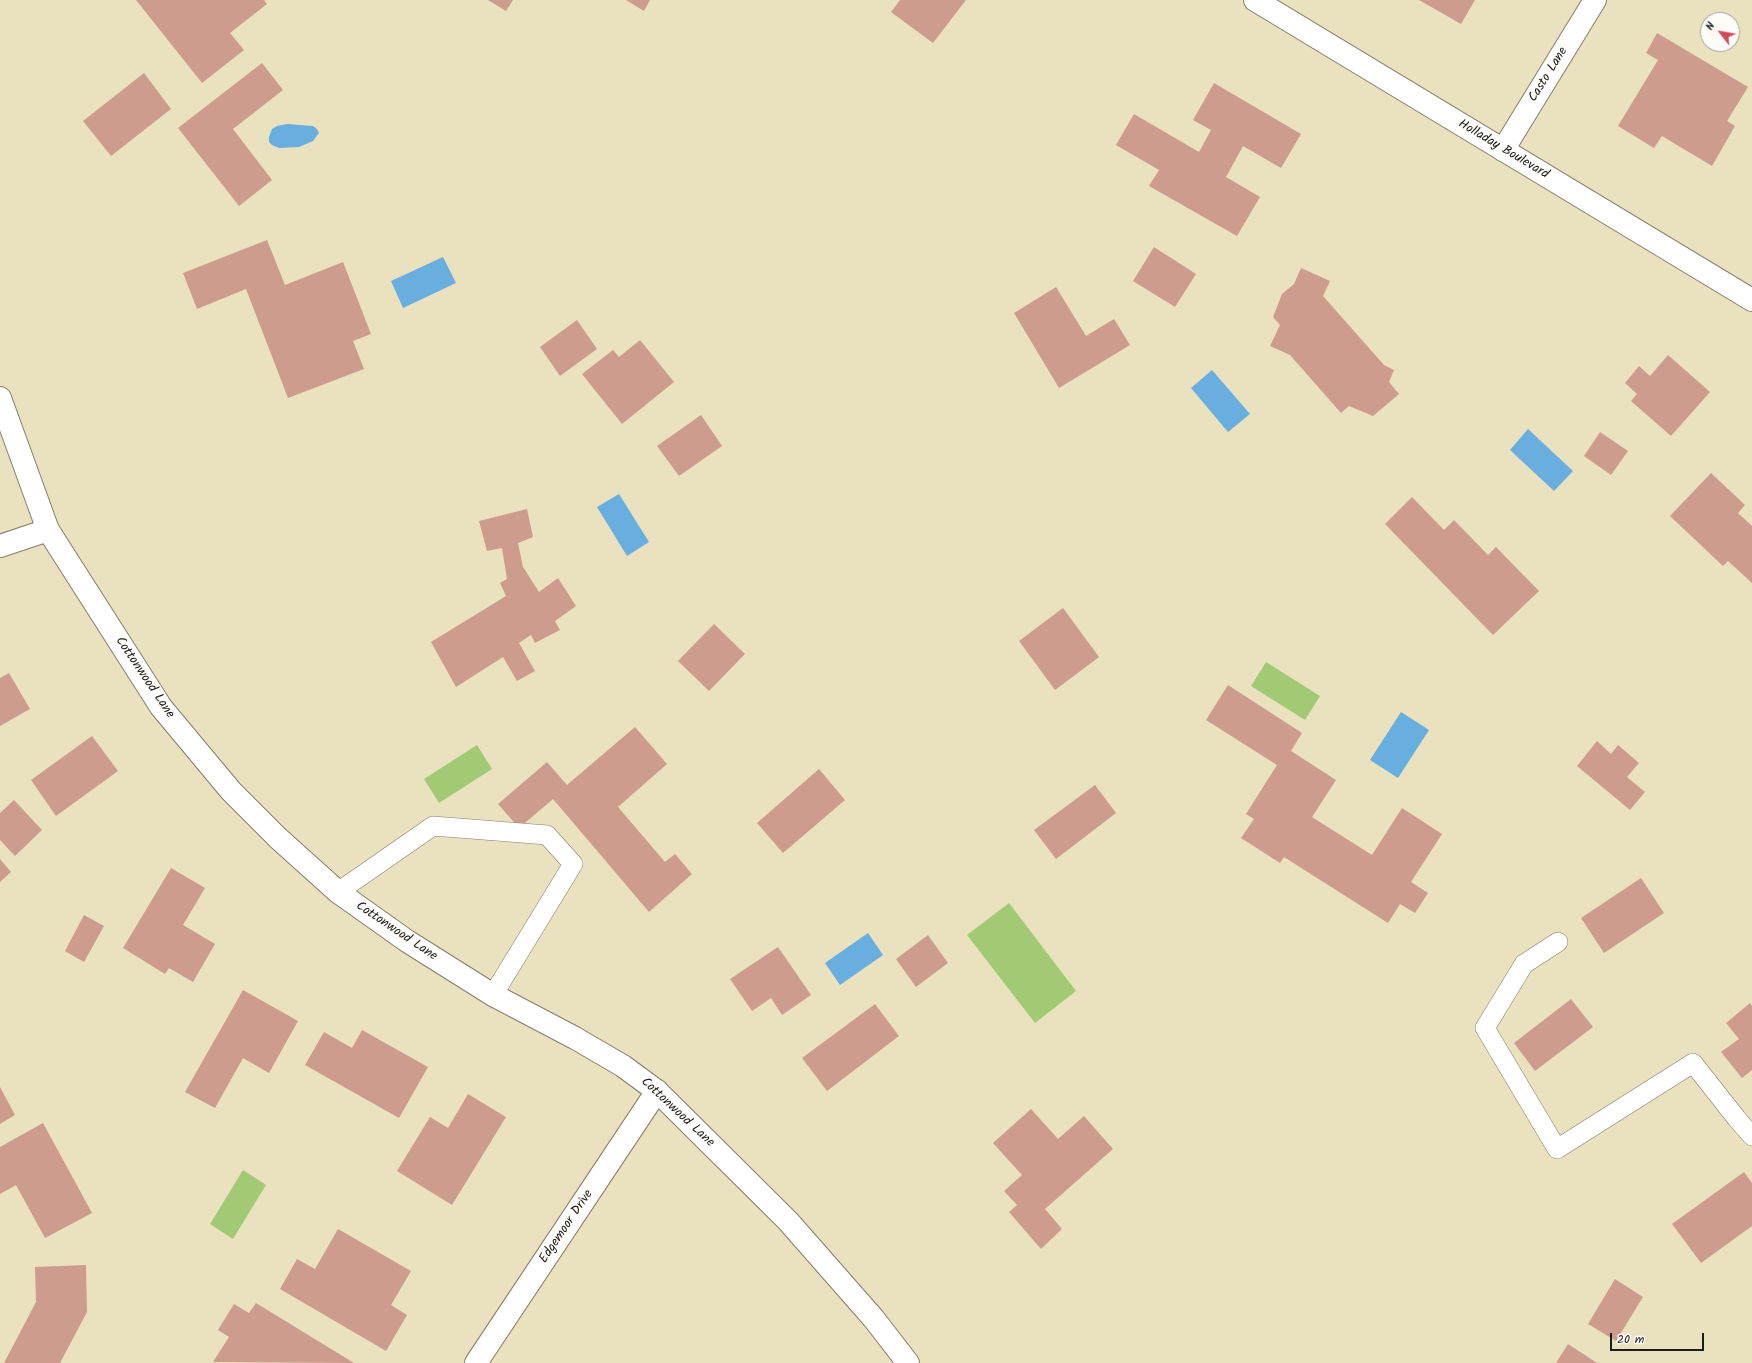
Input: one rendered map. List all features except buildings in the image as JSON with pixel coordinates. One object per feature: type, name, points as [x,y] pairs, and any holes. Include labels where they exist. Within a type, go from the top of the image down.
[{"type":"street","name":"Holladay Boulevard","points":[[1255,0],[1752,300]]},
{"type":"street","name":"Casto Lane","points":[[1503,150],[1595,0]]},
{"type":"street","name":"Cottonwood Lane","points":[[0,398],[48,530],[161,707],[232,791],[278,838],[338,892],[407,941],[493,995],[575,1038],[609,1058],[657,1092],[788,1221],[874,1319],[908,1363]]},
{"type":"street","points":[[0,546],[48,530]]},
{"type":"street","name":"Edgemoor Drive","points":[[476,1363],[657,1092]]},
{"type":"lane","points":[[338,892],[433,826],[547,835],[573,864],[493,995]]},
{"type":"lane","points":[[1558,942],[1524,964],[1484,1028],[1557,1149],[1693,1063],[1736,1119],[1752,1136]]},
{"type":"green space","points":[[1266,662],[1320,696],[1305,720],[1251,686]]},
{"type":"green space","points":[[477,745],[492,769],[439,803],[424,779]]},
{"type":"green space","points":[[1009,903],[1076,991],[1035,1023],[967,935]]},
{"type":"green space","points":[[243,1170],[266,1185],[233,1239],[210,1224]]},
{"type":"water","points":[[287,124],[313,126],[319,133],[313,141],[299,147],[279,148],[272,145],[269,142],[269,137],[272,129],[277,126]]},
{"type":"water","points":[[443,257],[456,283],[403,308],[391,281]]},
{"type":"water","points":[[1212,370],[1250,414],[1228,432],[1191,388]]},
{"type":"water","points":[[1528,429],[1573,471],[1554,491],[1510,450]]},
{"type":"water","points":[[619,494],[649,542],[627,556],[597,507]]},
{"type":"water","points":[[1401,712],[1429,730],[1398,778],[1370,760]]},
{"type":"water","points":[[868,933],[883,955],[840,985],[825,963]]}]
